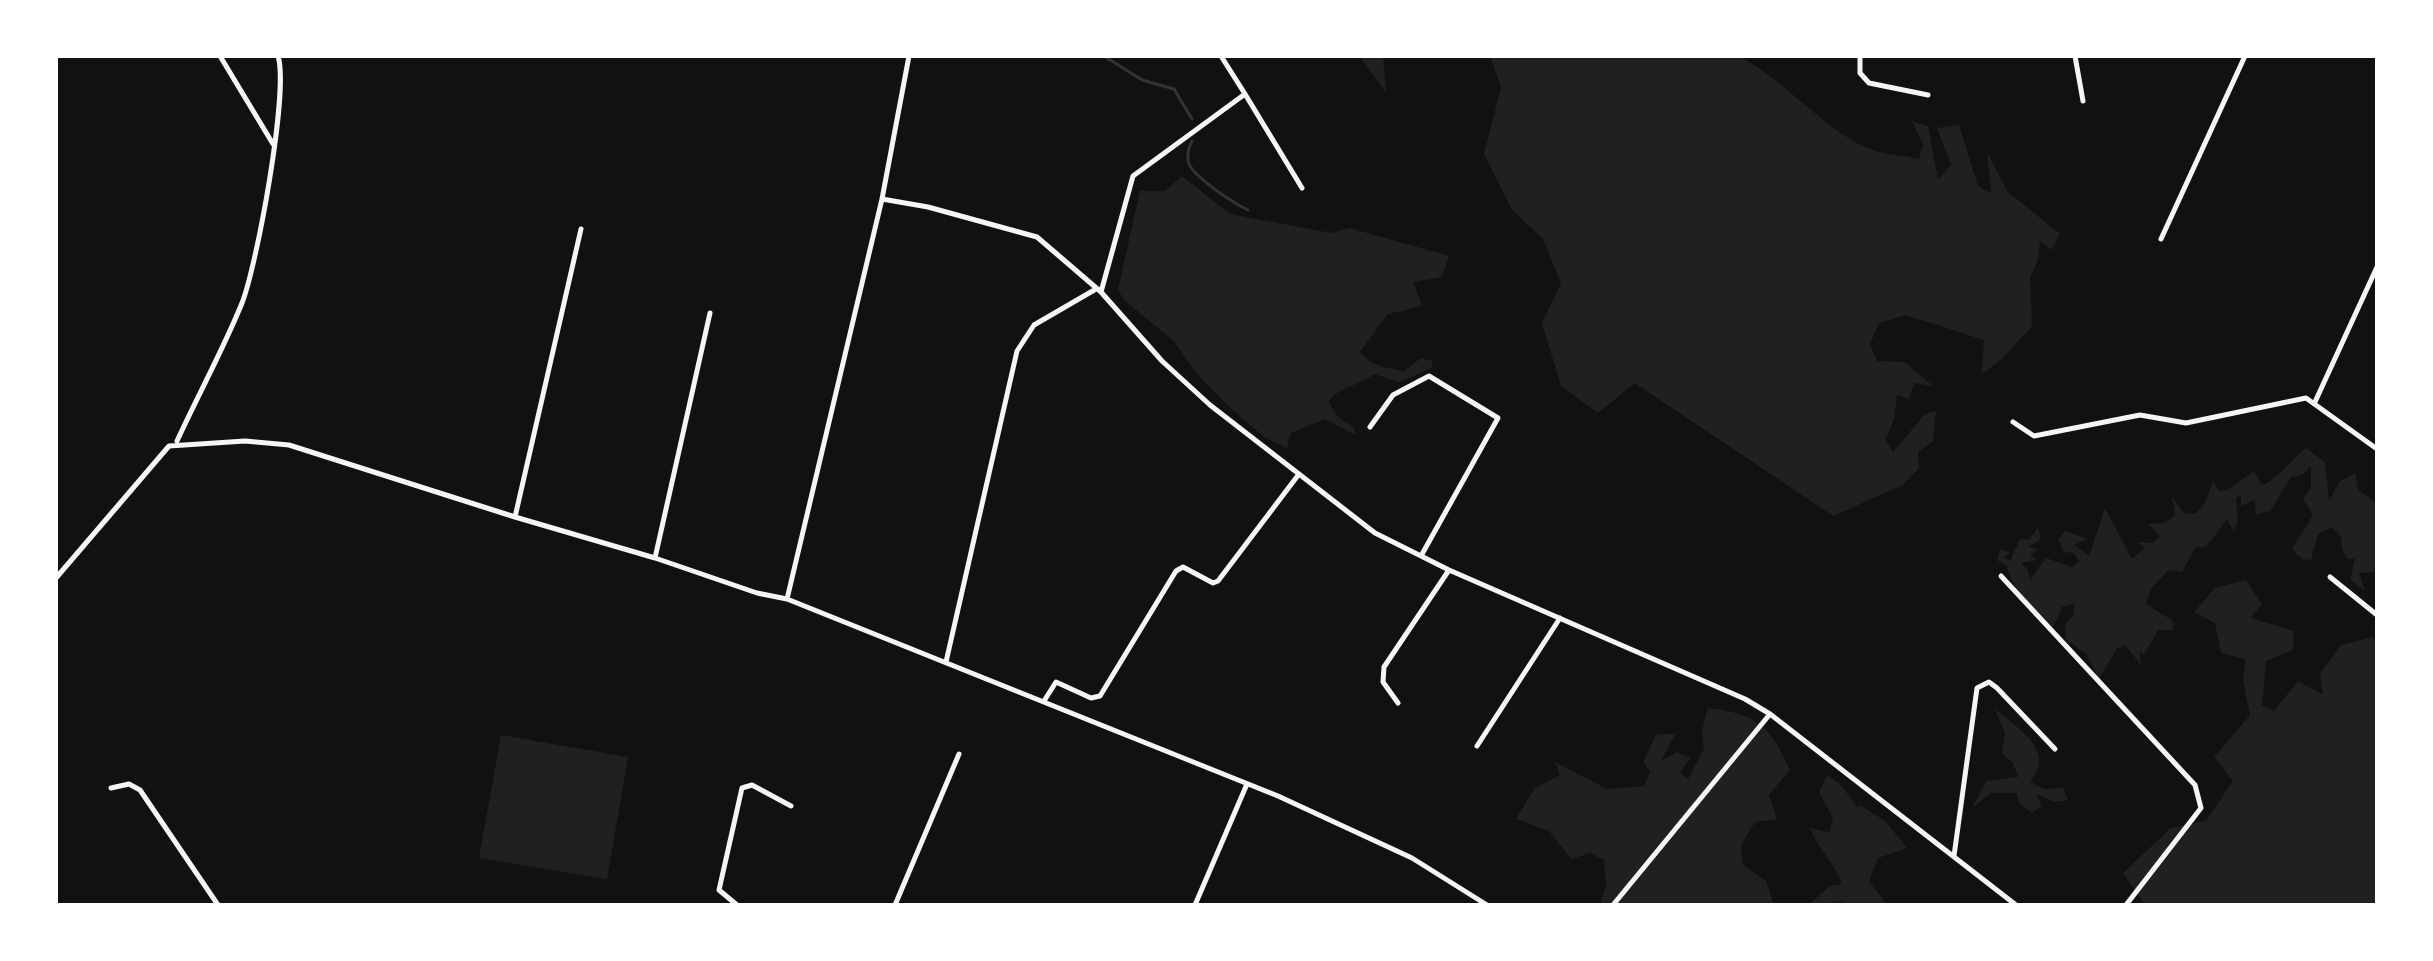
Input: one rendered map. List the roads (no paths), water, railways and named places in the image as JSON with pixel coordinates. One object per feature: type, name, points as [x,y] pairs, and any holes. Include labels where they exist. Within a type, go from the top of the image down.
[{"type":"street","points":[[220,56],[274,145]]},
{"type":"street","points":[[177,441],[243,299],[274,145],[280,84],[278,56]]},
{"type":"street","points":[[787,599],[882,199],[909,56]]},
{"type":"street","points":[[1221,56],[1302,188]]},
{"type":"street","points":[[1860,56],[1860,73],[1869,83],[1928,95]]},
{"type":"street","points":[[2075,56],[2083,101]]},
{"type":"street","points":[[2161,239],[2245,56]]},
{"type":"street","points":[[946,662],[1017,351],[1034,325],[1099,290],[1133,176],[1245,94]]},
{"type":"street","points":[[882,199],[943,211],[1037,237],[1099,290],[1162,361],[1200,396],[1375,533],[1449,570],[1745,699],[1770,714],[2016,905]]},
{"type":"street","points":[[515,517],[581,229]]},
{"type":"street","points":[[2315,402],[2377,267]]},
{"type":"street","points":[[655,558],[710,313]]},
{"type":"street","points":[[1370,427],[1393,395],[1429,376],[1498,418],[1421,556]]},
{"type":"street","points":[[2013,422],[2034,436],[2140,415],[2186,423],[2295,399],[2315,402],[2377,449]]},
{"type":"street","points":[[56,578],[169,446],[245,441],[289,445],[655,558],[757,593],[787,599],[1247,784],[1400,852],[1487,905]]},
{"type":"street","points":[[1044,701],[1056,682],[1091,698],[1100,696],[1176,571],[1183,567],[1213,583],[1218,581],[1299,474]]},
{"type":"street","points":[[1398,703],[1383,682],[1384,667],[1449,570]]},
{"type":"street","points":[[2001,576],[2195,785],[2201,798],[2201,808],[2126,905]]},
{"type":"street","points":[[2330,577],[2377,615]]},
{"type":"street","points":[[1477,746],[1560,618]]},
{"type":"street","points":[[1953,857],[1977,688],[1989,682],[1997,688],[2055,749]]},
{"type":"street","points":[[1613,905],[1770,714]]},
{"type":"street","points":[[895,905],[959,754]]},
{"type":"street","points":[[111,788],[129,784],[140,790],[218,905]]},
{"type":"street","points":[[1195,905],[1247,784]]},
{"type":"street","points":[[737,905],[719,890],[742,788],[752,785],[791,806]]},
{"type":"waterway","points":[[1104,56],[1142,80],[1174,89],[1192,119]]},
{"type":"waterway","points":[[1192,141],[1188,160],[1194,172],[1248,210]]}]
